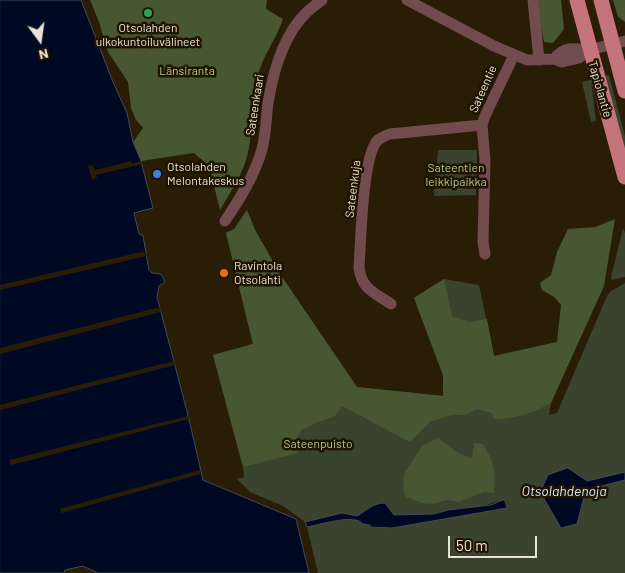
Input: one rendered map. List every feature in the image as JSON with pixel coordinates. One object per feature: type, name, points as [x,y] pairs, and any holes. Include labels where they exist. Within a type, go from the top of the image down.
[{"type":"main road","name":"Tapiolantie","points":[[577,0],[625,177]]},
{"type":"main road","name":"Tapiolantie","points":[[600,0],[619,42],[625,90]]},
{"type":"street","name":"Sateenkaari","points":[[225,221],[243,192],[258,161],[262,148],[274,73],[286,43],[300,20],[322,0]]},
{"type":"street","points":[[407,0],[527,60],[554,59],[560,52],[569,49],[590,50],[619,42]]},
{"type":"street","points":[[533,0],[539,60]]},
{"type":"street","name":"Sateentie","points":[[486,254],[483,242],[484,160],[482,125],[514,55]]},
{"type":"street","name":"Sateenkuja","points":[[391,304],[364,286],[359,267],[366,173],[374,146],[380,139],[390,134],[482,125]]},
{"type":"green space","name":"Länsiranta","points":[[90,0],[267,0],[266,9],[283,19],[263,60],[258,75],[250,144],[244,166],[220,210],[209,166],[194,153],[141,161],[133,142],[143,128],[136,120],[131,108],[128,82],[108,52]]},
{"type":"green space","points":[[536,0],[561,0],[564,29],[553,43],[544,42]]},
{"type":"green space","points":[[613,0],[625,0],[625,22],[618,17]]},
{"type":"green space","points":[[609,75],[625,136],[625,154],[604,76]]},
{"type":"green space","points":[[591,80],[596,121],[591,122],[582,82]]},
{"type":"green space","name":"Sateentien leikkipaikka","points":[[438,150],[477,150],[476,195],[434,196]]},
{"type":"green space","name":"Sateenpuisto","points":[[247,210],[255,230],[282,277],[357,387],[444,396],[443,375],[414,298],[444,279],[479,285],[494,356],[580,337],[551,403],[549,415],[557,413],[607,296],[611,291],[625,283],[625,573],[318,573],[307,527],[336,520],[353,519],[370,525],[370,527],[392,528],[507,507],[505,501],[498,501],[483,506],[448,510],[434,514],[394,515],[385,503],[357,516],[342,513],[305,522],[283,506],[250,492],[237,479],[244,477],[243,467],[213,355],[253,344],[226,233],[234,229]]},
{"type":"green space","points":[[247,210],[255,230],[282,277],[357,387],[443,396],[443,375],[414,298],[444,279],[452,316],[469,322],[487,319],[494,356],[557,342],[561,305],[554,297],[542,290],[540,283],[551,275],[557,252],[568,229],[595,227],[615,219],[604,286],[551,403],[538,410],[509,418],[494,419],[492,413],[477,409],[466,415],[452,415],[430,422],[410,442],[342,406],[335,416],[302,429],[293,445],[298,453],[243,467],[213,355],[253,344],[226,233],[234,229]]},
{"type":"green space","points":[[623,228],[625,233],[625,277],[612,280],[611,277]]},
{"type":"green space","points":[[438,438],[460,454],[472,458],[474,443],[483,444],[490,456],[493,467],[495,479],[494,493],[484,492],[459,502],[447,500],[431,504],[406,497],[403,491],[404,474],[422,446]]},
{"type":"water","points":[[0,0],[81,0],[127,113],[133,142],[141,161],[153,208],[134,213],[139,234],[143,236],[149,270],[152,273],[161,274],[165,282],[159,286],[157,297],[203,480],[296,519],[309,573],[98,573],[83,566],[65,570],[64,573],[0,573]]},
{"type":"water","name":"Otsolahdenoja","points":[[568,468],[587,481],[625,472],[625,480],[586,490],[577,524],[561,528],[540,493],[548,475]]},
{"type":"water","name":"Otsolahdenoja","points":[[503,500],[507,508],[392,528],[370,527],[370,525],[353,520],[336,521],[307,527],[305,522],[342,513],[357,516],[370,507],[381,503],[385,503],[394,515],[434,514],[448,510],[491,505]]},
{"type":"pier","points":[[131,161],[132,164],[141,161],[142,164],[96,175],[97,178],[92,180],[88,166],[93,165],[95,170]]},
{"type":"pier","points":[[146,252],[147,256],[0,290],[0,285]]},
{"type":"pier","points":[[160,307],[161,311],[157,313],[0,354],[0,348]]},
{"type":"pier","points":[[174,361],[175,365],[0,410],[0,405]]},
{"type":"pier","points":[[188,416],[189,419],[11,465],[9,460]]},
{"type":"pier","points":[[200,470],[201,474],[61,513],[60,509]]},
{"type":"place","name":"Otsolahden ulkokuntoiluvälineet","points":[[148,13]]},
{"type":"place","name":"Otsolahden Melontakeskus","points":[[157,174]]},
{"type":"place","name":"Ravintola Otsolahti","points":[[224,273]]}]
